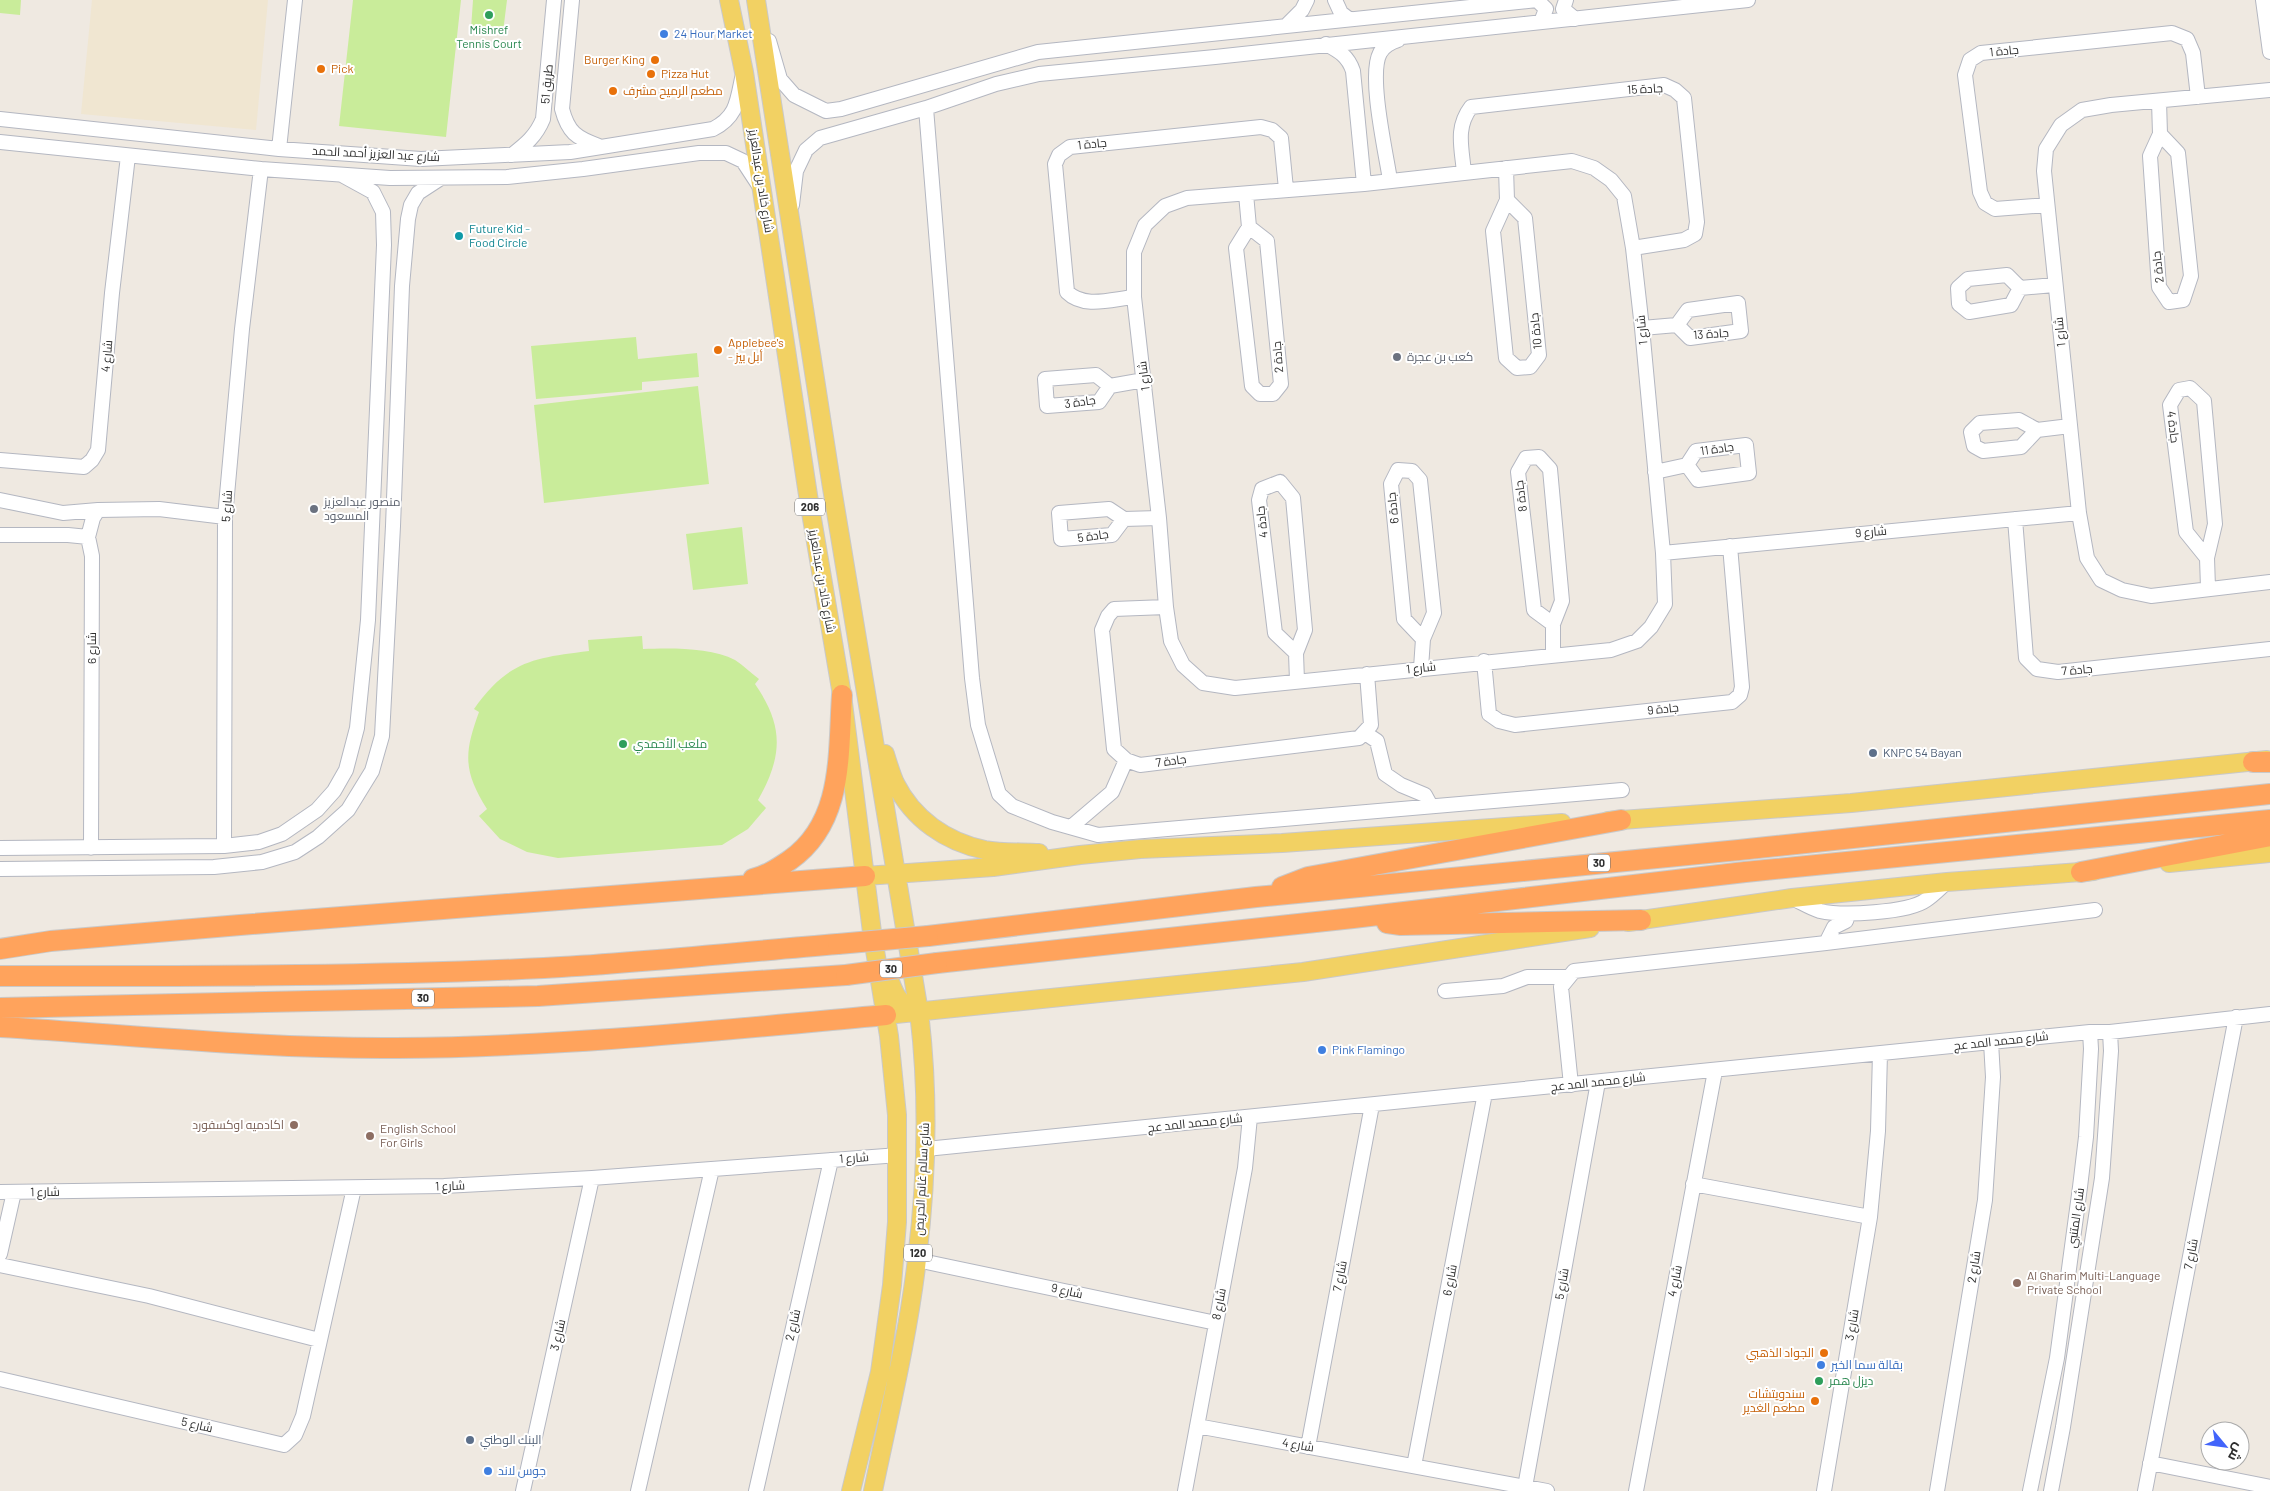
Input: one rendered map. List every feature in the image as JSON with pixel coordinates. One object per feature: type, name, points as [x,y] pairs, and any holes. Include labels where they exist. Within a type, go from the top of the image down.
[{"type":"highway","points":[[721,888],[772,873],[811,843],[821,828],[829,812],[834,794],[842,695]]},
{"type":"highway","name":"30","points":[[0,976],[348,975],[546,968],[928,936],[1256,897],[1739,850],[2270,794]]},
{"type":"highway","points":[[1256,897],[1308,877],[1621,820]]},
{"type":"highway","name":"30","points":[[0,1008],[538,996],[846,975],[1745,872],[2270,820]]},
{"type":"highway","points":[[2081,872],[2270,836]]},
{"type":"highway","points":[[0,949],[51,942],[240,925],[865,876]]},
{"type":"highway","points":[[1353,918],[1401,925],[1641,920]]},
{"type":"highway","points":[[0,1027],[235,1043],[396,1048],[532,1044],[886,1015]]},
{"type":"main road","name":"شارع خالد بن عبدالعزيز","points":[[729,0],[744,72],[808,495],[842,695],[872,932],[886,1015]]},
{"type":"main road","name":"شارع خالد بن عبدالعزيز","points":[[757,0],[832,488],[919,1012]]},
{"type":"main road","points":[[808,495],[813,500],[820,502],[826,500],[831,495],[832,488]]},
{"type":"main road","points":[[867,697],[894,782],[921,819],[957,842],[986,850],[1080,855]]},
{"type":"main road","points":[[865,876],[994,868],[1080,855],[1140,849],[1282,843],[1851,803],[2264,761]]},
{"type":"main road","points":[[886,1015],[1303,972],[1792,898],[2270,853]]},
{"type":"main road","points":[[865,876],[876,881],[889,894],[912,977]]},
{"type":"main road","points":[[872,932],[898,1000],[908,1009],[919,1012]]},
{"type":"main road","name":"شارع سالم غانم الحريص","points":[[874,1483],[897,1376],[917,1260],[926,1149],[926,1084],[919,1012]]},
{"type":"main road","name":"شارع سالم غانم الحريص","points":[[851,1491],[880,1372],[898,1222],[899,1155],[897,1115],[886,1015]]},
{"type":"main road","points":[[855,1470],[859,1467],[868,1466],[872,1468],[874,1483]]},
{"type":"street","points":[[279,148],[295,0]]},
{"type":"street","name":"طريق 51","points":[[512,155],[531,141],[539,131],[545,111],[554,0]]},
{"type":"street","name":"طريق 51","points":[[572,0],[562,108],[566,125],[573,133],[585,142],[599,147]]},
{"type":"street","points":[[757,0],[780,79],[794,95],[810,105],[826,111],[841,109],[1038,52],[1185,38],[1288,24],[1537,0],[1546,9],[1541,22]]},
{"type":"street","points":[[1288,24],[1302,10],[1307,0]]},
{"type":"street","points":[[1335,0],[1341,13],[1349,19]]},
{"type":"street","points":[[1566,0],[1563,9],[1575,19]]},
{"type":"street","points":[[790,221],[796,172],[806,150],[820,138],[926,108],[996,84],[1039,74],[1748,0]]},
{"type":"street","points":[[2263,0],[2270,52]]},
{"type":"street","name":"جادة 1","points":[[2047,205],[1995,209],[1985,202],[1980,192],[1965,75],[1970,60],[1981,53],[2172,33],[2187,39],[2193,53],[2198,97]]},
{"type":"street","points":[[1390,180],[1375,74],[1380,53],[1390,42],[1404,37]]},
{"type":"street","points":[[1185,38],[1171,43],[1167,51],[1172,56],[1187,60]]},
{"type":"street","points":[[1141,42],[1148,49],[1148,56],[1142,64]]},
{"type":"street","points":[[1326,44],[1342,53],[1350,61],[1353,71],[1364,184]]},
{"type":"street","points":[[549,68],[558,68],[566,65]]},
{"type":"street","name":"شارع عبد العزيز أحمد الحمد","points":[[0,119],[279,148],[421,159],[570,152],[713,129],[726,122],[736,107],[744,72]]},
{"type":"street","name":"جادة 15","points":[[1464,173],[1460,127],[1463,117],[1471,107],[1664,85],[1675,90],[1684,98],[1697,222],[1695,234],[1684,240],[1633,248]]},
{"type":"street","name":"شارع 1","points":[[2270,90],[2111,105],[2082,110],[2061,125],[2046,149],[2044,171],[2054,285],[2079,513],[2087,558],[2101,580],[2122,590],[2152,596],[2270,582]]},
{"type":"street","name":"جادة 2","points":[[2159,101],[2160,134],[2150,156],[2159,287],[2169,302],[2183,300],[2190,276],[2178,153],[2160,134]]},
{"type":"street","points":[[926,108],[968,628],[978,725],[999,794],[1012,806],[1098,835],[1622,790]]},
{"type":"street","points":[[841,109],[833,114],[829,123],[832,128],[843,131]]},
{"type":"street","points":[[69,150],[65,146],[63,137],[65,132],[73,127]]},
{"type":"street","name":"جادة 1","points":[[1134,297],[1085,302],[1074,298],[1067,292],[1055,164],[1059,155],[1070,146],[1261,127],[1272,130],[1281,138],[1286,189]]},
{"type":"street","points":[[682,134],[687,135],[692,144],[689,154],[684,156]]},
{"type":"street","name":"شارع عبد العزيز أحمد الحمد","points":[[0,142],[261,169],[390,178],[507,177],[699,153],[726,153],[742,161],[763,192]]},
{"type":"street","name":"شارع 4","points":[[0,460],[84,466],[92,460],[98,450],[112,293],[128,156]]},
{"type":"street","name":"شارع 1","points":[[1572,161],[1594,168],[1611,180],[1624,196],[1633,248],[1642,328],[1663,553],[1665,604],[1646,632],[1636,641],[1611,650],[1484,661],[1235,688],[1203,682],[1183,665],[1171,642],[1166,607],[1159,518],[1134,297],[1134,252],[1145,225],[1165,206],[1187,198],[1364,184],[1464,173],[1572,161]]},
{"type":"street","name":"جادة 10","points":[[1506,168],[1507,200],[1493,231],[1506,358],[1517,368],[1530,367],[1539,355],[1525,218],[1507,200]]},
{"type":"street","name":"شارع 5","points":[[224,846],[225,517],[242,329],[261,169]]},
{"type":"street","points":[[0,848],[224,846],[259,842],[282,834],[317,810],[334,791],[346,770],[356,728],[368,620],[383,286],[384,212],[373,192],[342,175]]},
{"type":"street","points":[[0,869],[214,866],[262,862],[295,852],[318,837],[348,810],[372,771],[382,736],[402,286],[411,205],[418,193],[441,178]]},
{"type":"street","points":[[1246,194],[1250,227]]},
{"type":"street","name":"جادة 2","points":[[1250,227],[1267,241],[1281,384],[1273,394],[1260,394],[1252,386],[1236,248],[1250,227]]},
{"type":"street","points":[[383,286],[393,282],[402,286]]},
{"type":"street","points":[[2020,288],[2054,285]]},
{"type":"street","name":"جادة 13","points":[[1642,328],[1677,325]]},
{"type":"street","name":"جادة 3","points":[[1110,386],[1144,380]]},
{"type":"street","name":"جادة 4","points":[[2207,558],[2186,532],[2170,405],[2179,390],[2190,388],[2204,401],[2215,524],[2207,558],[2208,588]]},
{"type":"street","points":[[2037,430],[2070,426]]},
{"type":"street","name":"جادة 8","points":[[1553,624],[1534,610],[1518,472],[1526,458],[1540,457],[1550,469],[1562,601],[1553,624],[1553,655]]},
{"type":"street","name":"جادة 11","points":[[1655,472],[1687,465]]},
{"type":"street","name":"جادة 6","points":[[1422,668],[1423,639],[1434,613],[1420,480],[1412,470],[1398,470],[1391,484],[1404,619],[1423,639]]},
{"type":"street","name":"جادة 4","points":[[1296,653],[1274,633],[1259,500],[1262,489],[1280,482],[1294,498],[1305,630],[1296,653],[1297,681]]},
{"type":"street","points":[[0,500],[62,513],[98,510],[159,509],[225,517]]},
{"type":"street","points":[[0,535],[68,535],[88,537],[93,518],[98,510]]},
{"type":"street","name":"شارع 9","points":[[1663,553],[2079,513]]},
{"type":"street","name":"جادة 5","points":[[1124,519],[1159,518]]},
{"type":"street","name":"جادة 7","points":[[2015,519],[2026,658],[2037,668],[2058,672],[2270,649]]},
{"type":"street","name":"شارع 6","points":[[88,537],[92,556],[91,848]]},
{"type":"street","name":"جادة 9","points":[[1484,661],[1489,714],[1499,721],[1515,724],[1732,702],[1740,695],[1742,687],[1730,546]]},
{"type":"street","points":[[368,600],[389,600]]},
{"type":"street","points":[[1071,827],[1112,792],[1126,760],[1114,749],[1102,630],[1108,616],[1114,609],[1166,607]]},
{"type":"street","points":[[368,620],[378,619],[388,622]]},
{"type":"street","points":[[1367,674],[1371,725],[1365,733],[1376,741],[1385,774],[1401,785],[1425,796],[1431,806]]},
{"type":"street","name":"جادة 7","points":[[1126,760],[1140,765],[1359,738],[1365,733]]},
{"type":"street","points":[[1792,898],[1819,911],[1848,914],[1906,907],[1925,901],[1947,882]]},
{"type":"street","points":[[1571,1085],[1561,987],[1574,971],[2095,910]]},
{"type":"street","points":[[1826,943],[1834,926],[1846,921],[1848,914]]},
{"type":"street","points":[[1445,992],[1503,986],[1527,977],[1568,977]]},
{"type":"street","name":"شارع محمد المد عج","points":[[926,1149],[2090,1032],[2110,1032],[2270,1014]]},
{"type":"street","name":"شارع 7","points":[[2145,1491],[2236,1017]]},
{"type":"street","name":"شارع المتنبي","points":[[2030,1491],[2057,1358],[2079,1197],[2086,1137],[2091,1049],[2090,1032]]},
{"type":"street","name":"شارع المتنبي","points":[[2051,1491],[2063,1427],[2102,1178],[2111,1051],[2110,1032]]},
{"type":"street","name":"شارع 2","points":[[1937,1491],[1985,1200],[1993,1077],[1991,1042]]},
{"type":"street","name":"شارع 3","points":[[1824,1491],[1870,1217],[1878,1131],[1880,1054]]},
{"type":"street","name":"شارع 4","points":[[1636,1491],[1716,1071]]},
{"type":"street","name":"شارع 5","points":[[1535,1489],[1598,1082]]},
{"type":"street","name":"شارع 6","points":[[1414,1466],[1486,1093]]},
{"type":"street","name":"شارع 7","points":[[1308,1447],[1372,1105]]},
{"type":"street","name":"شارع 8","points":[[1185,1491],[1245,1168],[1250,1117]]},
{"type":"street","name":"شارع 1","points":[[0,1192],[444,1186],[592,1178],[899,1155]]},
{"type":"street","name":"شارع 2","points":[[756,1491],[831,1160]]},
{"type":"street","points":[[638,1491],[712,1169]]},
{"type":"street","name":"شارع 3","points":[[523,1491],[592,1178]]},
{"type":"street","points":[[1693,1184],[1870,1217]]},
{"type":"street","name":"شارع 5","points":[[0,1379],[284,1445],[295,1434],[303,1416],[318,1340],[354,1188]]},
{"type":"street","points":[[0,1254],[14,1192]]},
{"type":"street","name":"شارع 9","points":[[917,1260],[1216,1323]]},
{"type":"street","points":[[0,1265],[149,1296],[318,1340]]},
{"type":"street","name":"شارع 4","points":[[1197,1426],[1535,1489]]},
{"type":"street","points":[[2150,1462],[2270,1488]]},
{"type":"shaded area","points":[[92,0],[268,0],[256,130],[81,114]]},
{"type":"green space","points":[[0,0],[21,0],[20,15],[0,13]]},
{"type":"green space","points":[[353,0],[461,0],[446,137],[339,126]]},
{"type":"green space","name":"Mishref Tennis Court","points":[[473,0],[507,0],[503,32],[471,29]]},
{"type":"green space","points":[[636,337],[638,359],[697,353],[699,377],[642,382],[642,390],[536,399],[531,346]]},
{"type":"green space","points":[[698,386],[709,484],[544,503],[534,405]]},
{"type":"green space","points":[[742,527],[748,584],[693,590],[686,534]]},
{"type":"green space","name":"ملعب الأحمدي","points":[[642,636],[643,649],[690,649],[714,653],[735,660],[759,679],[755,684],[771,714],[777,741],[772,769],[758,800],[766,808],[748,829],[722,845],[558,858],[527,852],[500,839],[479,816],[487,809],[474,784],[468,762],[471,739],[479,712],[474,709],[498,681],[523,665],[552,656],[589,651],[588,640]]},
{"type":"place","name":"Mishref Tennis Court","points":[[489,15]]},
{"type":"place","name":"24 Hour Market","points":[[664,34]]},
{"type":"place","name":"Burger King","points":[[655,60]]},
{"type":"place","name":"Pick","points":[[321,69]]},
{"type":"place","name":"Pizza Hut","points":[[651,74]]},
{"type":"place","name":"مطعم الرميح مشرف","points":[[613,91]]},
{"type":"place","name":"Future Kid - Food Circle","points":[[459,236]]},
{"type":"place","name":"Applebee's - أبل بيز","points":[[718,350]]},
{"type":"place","name":"كعب بن عجرة","points":[[1397,357]]},
{"type":"place","name":"منصور عبدالعزيز المسعود","points":[[314,509]]},
{"type":"place","name":"ملعب الأحمدي","points":[[623,744]]},
{"type":"place","name":"KNPC 54 Bayan","points":[[1873,753]]},
{"type":"place","name":"Pink Flamingo","points":[[1322,1050]]},
{"type":"place","name":"اكادميه اوكسفورد","points":[[294,1125]]},
{"type":"place","name":"English School For Girls","points":[[370,1136]]},
{"type":"place","name":"Al Gharim Multi-Language Private School","points":[[2017,1283]]},
{"type":"place","name":"الجواد الذهبي","points":[[1824,1353]]},
{"type":"place","name":"بقالة سما الخير","points":[[1821,1365]]},
{"type":"place","name":"ديزل همر","points":[[1819,1381]]},
{"type":"place","name":"سندويتشات مطعم الغدير","points":[[1815,1401]]},
{"type":"place","name":"البنك الوطني","points":[[470,1440]]},
{"type":"place","name":"جوس لاند","points":[[488,1471]]}]
